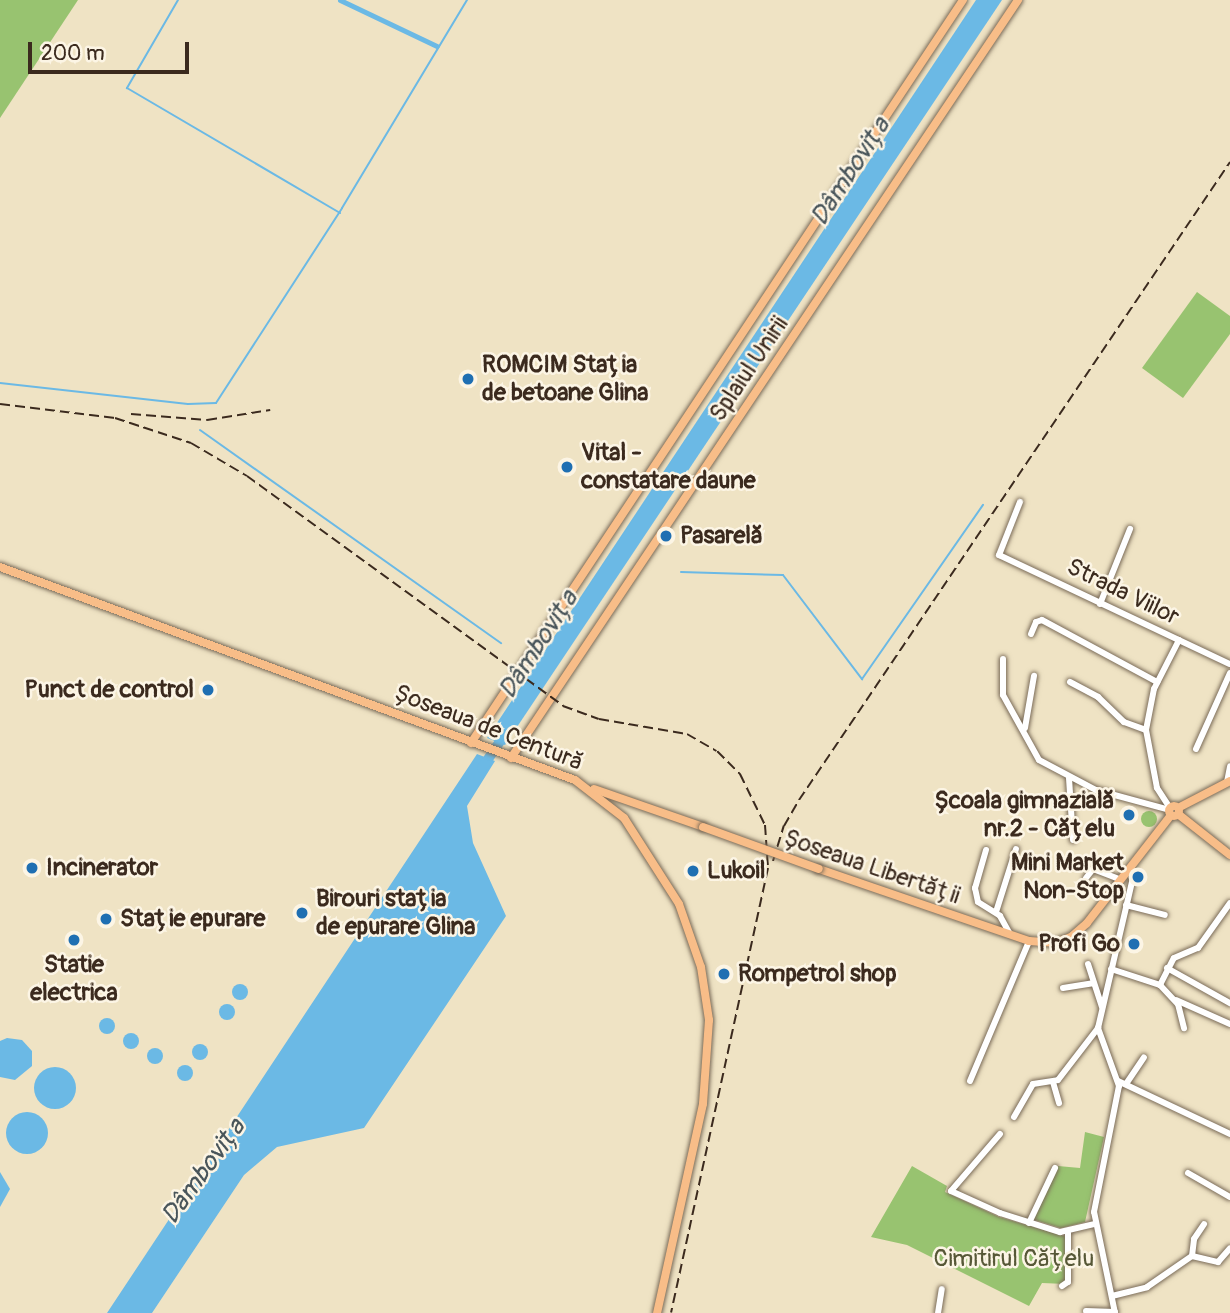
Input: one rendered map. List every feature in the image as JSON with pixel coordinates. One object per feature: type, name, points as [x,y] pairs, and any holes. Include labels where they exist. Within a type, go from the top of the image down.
[{"type":"main road","name":"Splaiul Unirii","points":[[471,743],[963,0]]},
{"type":"main road","name":"Splaiul Unirii","points":[[511,758],[1018,0]]},
{"type":"main road","name":"Șoseaua de Centură","points":[[0,567],[590,788],[629,823],[657,863],[687,923],[703,975],[709,1020],[703,1104],[657,1313]]},
{"type":"main road","points":[[526,736],[522,754],[533,766]]},
{"type":"main road","name":"Șoseaua Libertății","points":[[590,788],[1029,941],[1048,944],[1071,937],[1121,880],[1174,811],[1229,782]]},
{"type":"main road","points":[[607,802],[648,807]]},
{"type":"main road","points":[[629,823],[628,813],[638,805]]},
{"type":"main road","points":[[1174,811],[1230,855]]},
{"type":"street","name":"Strada Viilor","points":[[1020,502],[999,555],[1100,604],[1167,631],[1179,640],[1230,663]]},
{"type":"street","points":[[1100,604],[1129,529]]},
{"type":"street","points":[[1031,634],[1036,622],[1042,620],[1157,682]]},
{"type":"street","points":[[1174,811],[1157,788],[1146,730],[1157,682],[1179,640]]},
{"type":"street","points":[[1003,659],[1003,695],[1025,728],[1037,757],[1069,778],[1114,797],[1174,811]]},
{"type":"street","points":[[1196,749],[1230,673]]},
{"type":"street","points":[[1025,728],[1034,676]]},
{"type":"street","points":[[1070,682],[1098,697],[1124,722],[1146,730]]},
{"type":"street","points":[[1229,782],[1230,766]]},
{"type":"street","points":[[1069,778],[1073,840]]},
{"type":"street","points":[[996,912],[1016,849]]},
{"type":"street","points":[[986,850],[975,888],[980,906],[996,912],[1010,934]]},
{"type":"street","points":[[1014,1117],[1032,1084],[1054,1082],[1072,1067],[1098,1028],[1126,905],[1131,867]]},
{"type":"street","points":[[1086,878],[1093,869],[1121,880]]},
{"type":"street","points":[[1160,985],[1174,958],[1198,948],[1230,903]]},
{"type":"street","points":[[1126,905],[1165,915]]},
{"type":"street","points":[[970,1081],[1029,941]]},
{"type":"street","points":[[1088,964],[1102,1007]]},
{"type":"street","points":[[1167,968],[1230,1003]]},
{"type":"street","points":[[1111,969],[1160,985],[1174,999],[1230,1024]]},
{"type":"street","points":[[1063,988],[1093,983]]},
{"type":"street","points":[[1174,999],[1185,1028]]},
{"type":"street","points":[[1086,1311],[1115,1313],[1096,1224],[1095,1206],[1118,1081],[1098,1028]]},
{"type":"street","points":[[1126,1084],[1144,1057]]},
{"type":"street","points":[[1118,1081],[1230,1134]]},
{"type":"street","points":[[1054,1082],[1059,1103]]},
{"type":"street","points":[[1000,1134],[951,1191],[1029,1223],[1068,1233],[1096,1224]]},
{"type":"street","points":[[1029,1223],[1055,1168]]},
{"type":"street","points":[[1188,1172],[1230,1197]]},
{"type":"street","points":[[1112,1296],[1147,1287],[1192,1256],[1195,1239],[1204,1224]]},
{"type":"street","points":[[1062,1286],[1068,1282],[1068,1233]]},
{"type":"street","points":[[1192,1256],[1216,1263],[1230,1248]]},
{"type":"street","points":[[938,1313],[942,1289]]},
{"type":"green space","points":[[0,0],[78,0],[0,118]]},
{"type":"green space","points":[[1197,292],[1230,316],[1230,334],[1183,398],[1142,368]]},
{"type":"green space","points":[[1149,811],[1155,813],[1155,825],[1149,827],[1143,825],[1141,819],[1143,813]]},
{"type":"green space","points":[[1085,1132],[1104,1137],[1085,1222],[1061,1228],[1032,1219],[1058,1166],[1080,1168]]},
{"type":"green space","name":"Cimitirul Cățelu","points":[[912,1166],[947,1186],[945,1192],[999,1217],[1067,1237],[1066,1284],[1042,1283],[1029,1306],[907,1245],[871,1237]]},
{"type":"water","points":[[976,0],[1002,0],[505,745],[487,738]]},
{"type":"water","name":"Dâmbovița","points":[[477,754],[495,761],[467,806],[473,843],[506,916],[364,1128],[277,1147],[244,1175],[152,1313],[107,1313]]},
{"type":"water","points":[[240,984],[246,986],[246,998],[240,1000],[234,998],[232,992],[234,986]]},
{"type":"water","points":[[227,1004],[233,1006],[233,1018],[227,1020],[221,1018],[219,1012],[221,1006]]},
{"type":"water","points":[[107,1018],[113,1020],[113,1032],[107,1034],[101,1032],[99,1026],[101,1020]]},
{"type":"water","points":[[131,1033],[137,1035],[137,1047],[131,1049],[125,1047],[123,1041],[125,1035]]},
{"type":"water","points":[[7,1038],[22,1040],[32,1051],[32,1066],[15,1080],[0,1077],[0,1041]]},
{"type":"water","points":[[200,1044],[206,1046],[206,1058],[200,1060],[194,1058],[192,1052],[194,1046]]},
{"type":"water","points":[[155,1048],[161,1050],[161,1062],[155,1064],[149,1062],[147,1056],[149,1050]]},
{"type":"water","points":[[185,1065],[191,1067],[191,1079],[185,1081],[179,1079],[177,1073],[179,1067]]},
{"type":"water","points":[[55,1067],[70,1073],[76,1088],[70,1103],[55,1109],[40,1103],[34,1088],[40,1073]]},
{"type":"water","points":[[27,1112],[42,1118],[48,1133],[42,1148],[27,1154],[12,1148],[6,1133],[12,1118]]},
{"type":"water","points":[[0,1172],[10,1189],[0,1207]]},
{"type":"waterway","points":[[178,0],[127,88],[340,213]]},
{"type":"waterway","points":[[340,0],[437,46]]},
{"type":"waterway","points":[[0,383],[188,404],[216,403],[342,208],[467,0]]},
{"type":"waterway","points":[[200,430],[501,643]]},
{"type":"waterway","points":[[681,572],[783,575],[862,679],[983,505]]},
{"type":"waterway","name":"Dâmbovița","points":[[482,768],[505,734]]},
{"type":"railway","points":[[773,861],[784,826],[799,800],[1230,162]]},
{"type":"railway","points":[[0,404],[115,418],[191,443],[247,476],[563,706],[599,719],[687,734],[717,751],[740,774],[765,825],[768,868],[671,1313]]},
{"type":"railway","points":[[131,414],[207,420],[270,410]]},
{"type":"place","name":"ROMCIM Stația de betoane Glina","points":[[468,379]]},
{"type":"place","name":"Vital - constatare daune","points":[[567,467]]},
{"type":"place","name":"Pasarelă","points":[[666,536]]},
{"type":"place","name":"Punct de control","points":[[208,690]]},
{"type":"place","name":"Școala gimnazială nr.2 - Cățelu","points":[[1129,815]]},
{"type":"place","name":"Incinerator","points":[[32,868]]},
{"type":"place","name":"Lukoil","points":[[693,871]]},
{"type":"place","name":"Mini Market Non-Stop","points":[[1138,877]]},
{"type":"place","name":"Birouri stația de epurare Glina","points":[[302,913]]},
{"type":"place","name":"Stație epurare","points":[[106,919]]},
{"type":"place","name":"Statie electrica","points":[[74,940]]},
{"type":"place","name":"Profi Go","points":[[1134,944]]},
{"type":"place","name":"Rompetrol shop","points":[[724,974]]}]
